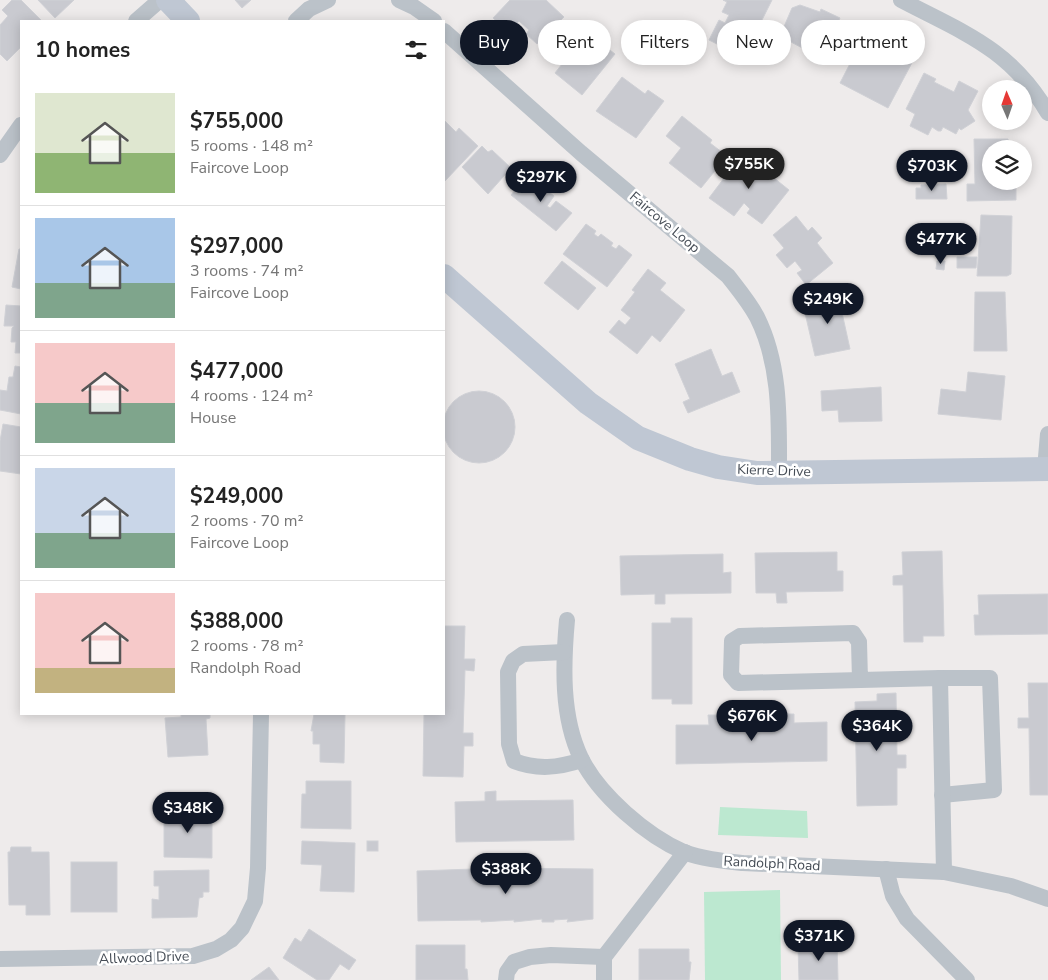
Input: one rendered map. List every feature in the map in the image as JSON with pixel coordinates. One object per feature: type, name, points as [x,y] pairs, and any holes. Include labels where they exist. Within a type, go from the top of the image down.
[{"type":"street","points":[[137,20],[160,0]]},
{"type":"street","points":[[168,0],[187,20]]},
{"type":"street","points":[[399,0],[414,6],[433,20]]},
{"type":"street","points":[[902,0],[978,40],[1000,54],[1027,82],[1047,111]]},
{"type":"street","points":[[297,20],[309,9],[324,1]]},
{"type":"street","name":"Faircove Loop","points":[[445,32],[581,153],[721,270],[740,292],[760,323],[774,368],[779,472]]},
{"type":"street","points":[[0,155],[20,126]]},
{"type":"street","name":"Kierre Drive","points":[[445,277],[588,403],[638,438],[690,460],[718,467],[757,473],[1046,469]]},
{"type":"street","points":[[1046,469],[1048,434]]},
{"type":"street","name":"Randolph Road","points":[[567,620],[564,652],[567,706],[582,760],[596,780],[622,810],[655,836],[685,852],[711,859],[743,863],[944,872],[1011,886],[1048,899]]},
{"type":"street","points":[[860,680],[859,642],[853,633],[740,636],[732,641],[731,675],[738,683],[990,678],[994,790],[942,794]]},
{"type":"street","points":[[564,652],[523,654],[514,661],[508,672],[509,744],[514,761],[530,768],[563,766],[582,760]]},
{"type":"street","points":[[940,678],[944,872]]},
{"type":"street","name":"Allwood Drive","points":[[0,959],[194,956],[216,949],[231,940],[242,928],[255,901],[258,868],[261,715]]},
{"type":"street","points":[[604,980],[604,958],[685,852]]},
{"type":"street","points":[[886,869],[893,896],[907,919],[967,980]]},
{"type":"street","points":[[506,980],[507,972],[514,962],[530,957],[604,958]]},
{"type":"green space","points":[[720,807],[807,811],[808,838],[718,835]]},
{"type":"green space","points":[[780,890],[781,980],[705,980],[704,892]]},
{"type":"building","points":[[12,0],[21,0],[41,20],[20,20],[20,48],[7,61],[0,54],[0,25],[8,16],[2,10]]},
{"type":"building","points":[[38,0],[74,0],[55,18]]},
{"type":"building","points":[[235,0],[251,0],[242,8]]},
{"type":"building","points":[[510,0],[546,0],[564,17],[561,20],[538,20],[537,44],[528,36],[528,20],[495,20],[493,18]]},
{"type":"building","points":[[723,0],[772,0],[762,20],[726,20],[729,15],[722,12],[727,2]]},
{"type":"building","points":[[800,5],[820,12],[821,9],[840,18],[839,20],[801,20],[801,47],[791,42],[791,20],[787,20],[792,8]]},
{"type":"building","points":[[717,24],[717,44],[709,40]]},
{"type":"building","points":[[611,51],[615,54],[611,59]]},
{"type":"building","points":[[561,65],[606,65],[582,95],[555,73]]},
{"type":"building","points":[[849,65],[911,65],[888,108],[840,83]]},
{"type":"building","points":[[924,73],[936,79],[934,82],[954,92],[959,81],[978,91],[968,110],[975,121],[961,130],[959,128],[956,134],[943,127],[941,131],[938,131],[932,127],[928,135],[910,126],[915,114],[906,109]]},
{"type":"building","points":[[622,77],[645,94],[648,90],[664,101],[636,138],[596,111]]},
{"type":"building","points":[[682,116],[712,140],[710,143],[727,156],[701,188],[669,163],[681,148],[666,136]]},
{"type":"building","points":[[445,121],[456,132],[459,128],[478,146],[445,181]]},
{"type":"building","points":[[974,139],[1008,139],[982,140],[982,190],[1016,190],[1016,200],[967,201],[967,184],[975,184]]},
{"type":"building","points":[[482,146],[488,152],[492,150],[511,168],[488,194],[462,167]]},
{"type":"building","points":[[743,153],[789,190],[762,224],[747,213],[750,209],[744,203],[734,216],[709,198]]},
{"type":"building","points":[[527,175],[554,196],[547,206],[550,208],[556,201],[572,213],[556,231],[511,195]]},
{"type":"building","points":[[946,184],[947,199],[916,199],[916,188],[921,188],[921,185]]},
{"type":"building","points":[[981,215],[1012,216],[1011,274],[1007,276],[977,276]]},
{"type":"building","points":[[796,216],[808,231],[812,227],[822,238],[817,243],[833,263],[806,285],[797,273],[802,270],[795,261],[787,268],[776,255],[784,248],[773,235]]},
{"type":"building","points":[[586,224],[596,231],[594,234],[598,237],[601,234],[613,243],[611,246],[616,249],[619,245],[632,255],[607,287],[563,254]]},
{"type":"building","points":[[19,249],[20,249],[20,289],[12,287]]},
{"type":"building","points":[[957,257],[977,257],[976,268],[957,268]]},
{"type":"building","points":[[562,261],[596,288],[578,310],[544,283]]},
{"type":"building","points":[[937,261],[945,261],[944,270],[936,269]]},
{"type":"building","points":[[648,269],[666,283],[660,290],[685,310],[660,342],[652,335],[637,354],[609,332],[619,320],[625,325],[631,318],[621,310],[635,292],[632,290]]},
{"type":"building","points":[[837,290],[850,349],[815,356],[805,313],[818,311],[814,296]]},
{"type":"building","points":[[975,292],[1005,292],[1007,351],[974,351]]},
{"type":"building","points":[[6,305],[20,306],[20,353],[15,353],[16,342],[11,342],[12,328],[14,326],[4,326]]},
{"type":"building","points":[[711,349],[722,376],[732,372],[740,392],[688,413],[683,402],[690,399],[675,364]]},
{"type":"building","points":[[15,366],[20,367],[20,414],[0,410],[0,390],[7,391],[9,377],[13,377]]},
{"type":"building","points":[[968,372],[1005,376],[1001,420],[938,414],[941,389],[966,392]]},
{"type":"building","points":[[881,387],[882,421],[839,422],[838,410],[822,411],[821,391]]},
{"type":"building","points":[[472,392],[486,392],[499,397],[509,407],[514,420],[514,434],[509,447],[499,457],[486,462],[472,462],[459,457],[449,447],[445,438],[445,416],[449,407],[459,397]]},
{"type":"building","points":[[3,424],[20,427],[20,474],[0,471],[0,441]]},
{"type":"building","points":[[942,551],[944,636],[923,636],[923,642],[904,642],[903,585],[893,585],[893,576],[903,575],[902,552]]},
{"type":"building","points":[[837,552],[837,571],[843,571],[843,591],[786,592],[787,603],[777,603],[776,593],[756,593],[755,553]]},
{"type":"building","points":[[723,554],[723,573],[731,572],[731,593],[665,594],[665,604],[655,604],[655,594],[621,595],[620,556]]},
{"type":"building","points":[[1048,594],[1048,634],[975,635],[974,615],[979,615],[978,595]]},
{"type":"building","points":[[671,618],[692,618],[692,704],[672,704],[672,699],[652,699],[652,623],[671,623]]},
{"type":"building","points":[[445,626],[465,626],[464,659],[475,659],[474,671],[465,670],[463,733],[473,733],[473,746],[464,746],[463,777],[423,776],[424,715],[445,715]]},
{"type":"building","points":[[1028,683],[1048,683],[1048,795],[1030,795],[1029,728],[1018,728],[1018,718],[1029,718]]},
{"type":"building","points":[[896,693],[897,755],[906,755],[906,768],[897,768],[897,805],[857,806],[855,702],[877,701],[877,694]]},
{"type":"building","points":[[783,714],[794,714],[794,723],[827,722],[827,761],[676,764],[676,725],[709,725],[708,715],[719,715],[719,724],[783,723]]},
{"type":"building","points":[[181,715],[210,715],[210,718],[206,719],[208,755],[168,757],[165,718],[181,717]]},
{"type":"building","points":[[314,715],[345,715],[344,763],[320,762],[320,744],[313,744],[313,731],[311,731]]},
{"type":"building","points":[[306,781],[351,781],[351,829],[301,828],[302,794],[306,794]]},
{"type":"building","points":[[496,791],[496,801],[573,800],[574,840],[456,842],[455,802],[485,801],[485,792]]},
{"type":"building","points":[[164,811],[212,811],[212,858],[164,857]]},
{"type":"building","points":[[302,841],[355,843],[354,892],[320,891],[322,865],[301,864]]},
{"type":"building","points":[[367,841],[378,841],[378,851],[367,851]]},
{"type":"building","points":[[11,847],[31,847],[31,852],[49,852],[50,915],[26,915],[26,905],[9,905],[8,852],[10,852]]},
{"type":"building","points":[[71,862],[117,862],[117,912],[71,912]]},
{"type":"building","points":[[501,868],[593,869],[593,919],[567,922],[568,919],[554,920],[554,922],[542,922],[542,919],[514,922],[514,920],[481,922],[481,920],[418,921],[417,871]]},
{"type":"building","points":[[209,870],[209,892],[203,892],[203,897],[199,898],[197,917],[152,918],[152,899],[159,900],[159,886],[154,886],[154,871]]},
{"type":"building","points":[[309,929],[356,960],[349,970],[340,964],[329,980],[317,980],[283,958],[295,938],[301,942]]},
{"type":"building","points":[[837,941],[838,980],[799,980],[798,947],[818,946],[818,942]]},
{"type":"building","points":[[416,945],[465,945],[465,969],[467,969],[468,980],[416,980]]},
{"type":"building","points":[[639,949],[689,949],[689,962],[691,962],[689,980],[639,980]]},
{"type":"building","points":[[269,967],[279,980],[251,980]]}]
